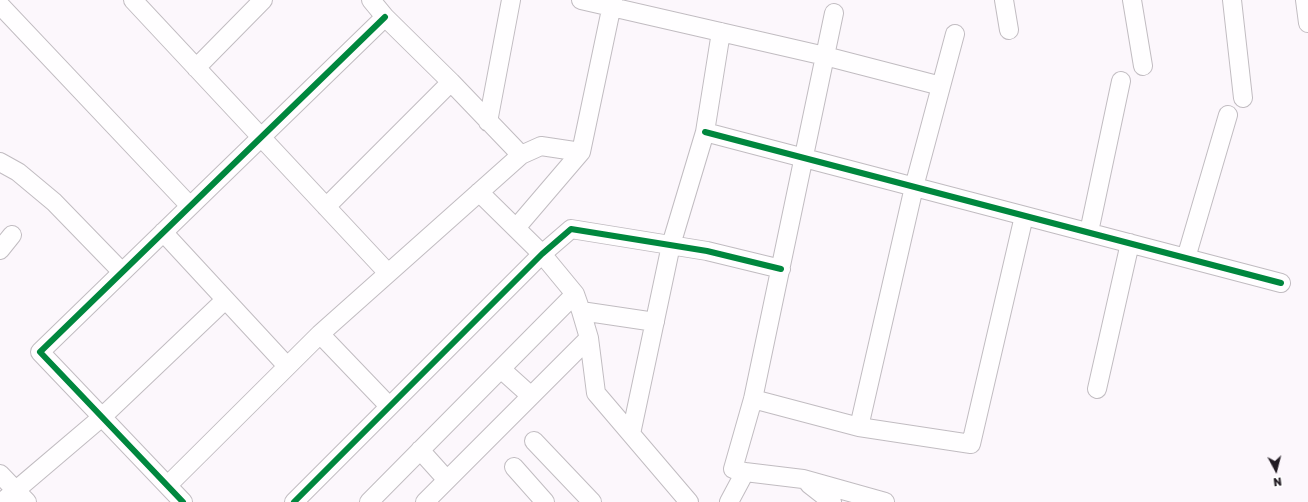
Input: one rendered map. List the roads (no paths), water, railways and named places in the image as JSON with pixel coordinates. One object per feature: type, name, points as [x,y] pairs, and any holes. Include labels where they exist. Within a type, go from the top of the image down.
[{"type":"street","points":[[133,0],[388,273]]},
{"type":"street","points":[[196,68],[263,0]]},
{"type":"street","points":[[371,0],[385,17],[451,82],[521,155]]},
{"type":"street","points":[[488,122],[511,0]]},
{"type":"street","points":[[581,0],[612,3],[721,32],[826,56],[941,86]]},
{"type":"street","points":[[1004,0],[1009,30]]},
{"type":"street","points":[[1132,0],[1143,66]]},
{"type":"street","points":[[1232,0],[1243,98]]},
{"type":"street","points":[[1305,0],[1308,23]]},
{"type":"street","points":[[516,228],[581,152],[612,3]]},
{"type":"street","points":[[0,5],[190,206]]},
{"type":"street","points":[[834,13],[753,399],[733,469],[745,472],[803,479],[885,502]]},
{"type":"street","points":[[183,502],[40,352],[385,17]]},
{"type":"street","points":[[631,434],[671,245],[705,132],[721,32]]},
{"type":"street","points":[[859,427],[914,187],[955,34]]},
{"type":"street","points":[[1089,232],[1121,81]]},
{"type":"street","points":[[326,207],[451,82]]},
{"type":"street","points":[[1186,258],[1228,116]]},
{"type":"street","points":[[705,132],[1282,283]]},
{"type":"street","points":[[168,486],[320,334],[521,155],[541,146],[581,152]]},
{"type":"street","points":[[0,148],[18,172]]},
{"type":"street","points":[[0,162],[18,172],[54,202],[122,272]]},
{"type":"street","points":[[479,192],[542,254],[575,294],[589,338],[596,393],[688,502]]},
{"type":"street","points":[[753,399],[859,427],[971,444],[1024,216]]},
{"type":"street","points":[[294,502],[542,254],[571,229],[707,251],[781,269]]},
{"type":"street","points":[[163,232],[287,366]]},
{"type":"street","points":[[0,250],[12,235]]},
{"type":"street","points":[[1097,389],[1130,243]]},
{"type":"street","points":[[369,502],[575,294]]},
{"type":"street","points":[[2,502],[21,496],[226,300]]},
{"type":"street","points":[[581,311],[655,322]]},
{"type":"street","points":[[320,334],[390,406]]},
{"type":"street","points":[[425,502],[589,338]]},
{"type":"street","points":[[501,369],[531,396]]},
{"type":"street","points":[[534,441],[592,502]]},
{"type":"street","points":[[420,450],[447,480]]},
{"type":"street","points":[[514,468],[545,502]]},
{"type":"street","points":[[729,502],[745,472]]},
{"type":"street","points":[[0,474],[21,496]]},
{"type":"street","points":[[803,479],[832,502]]}]
